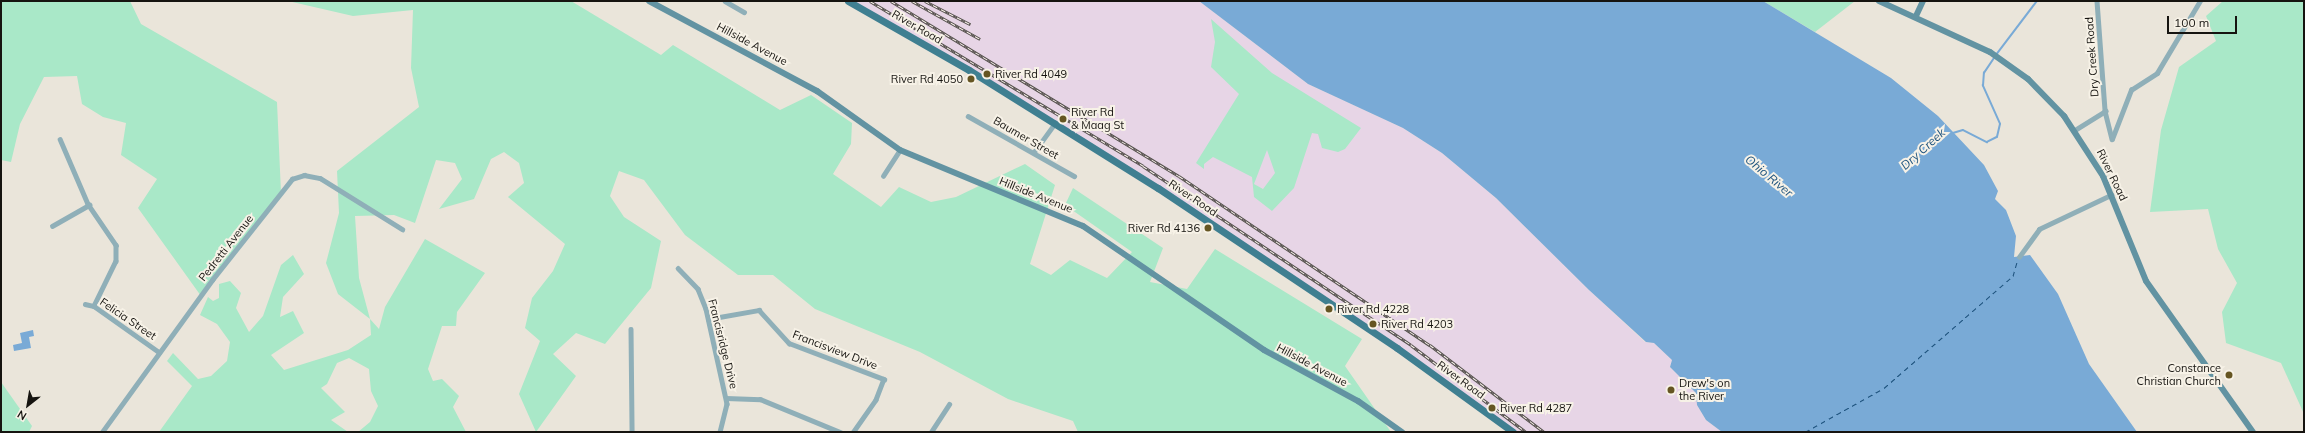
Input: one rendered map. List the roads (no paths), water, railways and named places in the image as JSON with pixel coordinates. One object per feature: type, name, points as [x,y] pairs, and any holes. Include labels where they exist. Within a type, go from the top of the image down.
[{"type":"main road","name":"River Road","points":[[848,1],[1055,123],[1398,348],[1513,432]]},
{"type":"street","name":"Hillside Avenue","points":[[649,1],[817,91],[900,150],[1083,226],[1264,350],[1358,401],[1402,432]]},
{"type":"street","points":[[725,1],[744,12]]},
{"type":"street","name":"River Road","points":[[1879,1],[1970,40],[2028,79],[2075,130],[2111,195],[2146,281],[2253,432]]},
{"type":"street","points":[[1916,16],[1924,1]]},
{"type":"street","name":"Dry Creek Road","points":[[2097,1],[2105,111],[2109,137],[2114,139],[2131,90],[2157,73],[2200,1]]},
{"type":"street","points":[[2075,130],[2105,111]]},
{"type":"street","name":"Baumer Street","points":[[968,116],[1074,176]]},
{"type":"street","points":[[1034,152],[1055,123]]},
{"type":"street","points":[[60,139],[90,205],[116,245],[116,261],[94,306]]},
{"type":"street","points":[[883,176],[900,150]]},
{"type":"street","name":"Pedretti Avenue","points":[[102,432],[159,352],[296,177],[320,178],[402,229]]},
{"type":"street","points":[[2019,257],[2039,229],[2111,195]]},
{"type":"street","points":[[52,226],[90,205]]},
{"type":"street","name":"Francisridge Drive","points":[[678,268],[698,289],[708,319],[726,398],[727,415],[720,432]]},
{"type":"street","name":"Felicia Street","points":[[86,304],[94,306],[159,352]]},
{"type":"street","name":"Francisview Drive","points":[[708,319],[759,310],[789,343],[884,379],[876,400],[854,432]]},
{"type":"street","points":[[631,329],[632,432]]},
{"type":"street","points":[[726,398],[760,399],[840,432]]},
{"type":"street","points":[[931,432],[949,404]]},
{"type":"water","name":"Ohio River","points":[[1199,1],[1763,1],[1891,78],[1938,116],[1984,165],[1998,191],[1995,199],[2006,210],[2016,236],[2014,257],[2030,255],[2058,294],[2089,364],[2137,432],[1722,432],[1706,420],[1697,405],[1696,393],[1670,367],[1672,360],[1654,343],[1646,342],[1589,290],[1496,198],[1442,153],[1403,128],[1308,84]]},
{"type":"water","points":[[33,330],[34,336],[29,337],[31,348],[14,351],[13,345],[22,343],[20,333]]},
{"type":"waterway","name":"Dry Creek","points":[[1996,55],[2037,1]]},
{"type":"waterway","name":"Dry Creek","points":[[1953,133],[1963,130],[1987,142],[1997,137],[2000,124],[1983,86],[1984,73],[1994,58]]},
{"type":"railway","points":[[870,1],[1143,166],[1411,345],[1526,432]]},
{"type":"railway","points":[[891,1],[1179,176],[1430,345],[1544,432]]},
{"type":"railway","points":[[912,1],[980,39]]},
{"type":"railway","points":[[925,1],[970,24]]},
{"type":"place","name":"River Rd 4049","points":[[987,74]]},
{"type":"place","name":"River Rd 4050","points":[[971,79]]},
{"type":"place","name":"River Rd & Maag St","points":[[1063,119]]},
{"type":"place","name":"River Rd 4136","points":[[1208,228]]},
{"type":"place","name":"River Rd 4228","points":[[1329,309]]},
{"type":"place","name":"River Rd 4203","points":[[1373,324]]},
{"type":"place","name":"Constance Christian Church","points":[[2229,375]]},
{"type":"place","name":"Drew's on the River","points":[[1671,390]]},
{"type":"place","name":"River Rd 4287","points":[[1492,408]]}]
